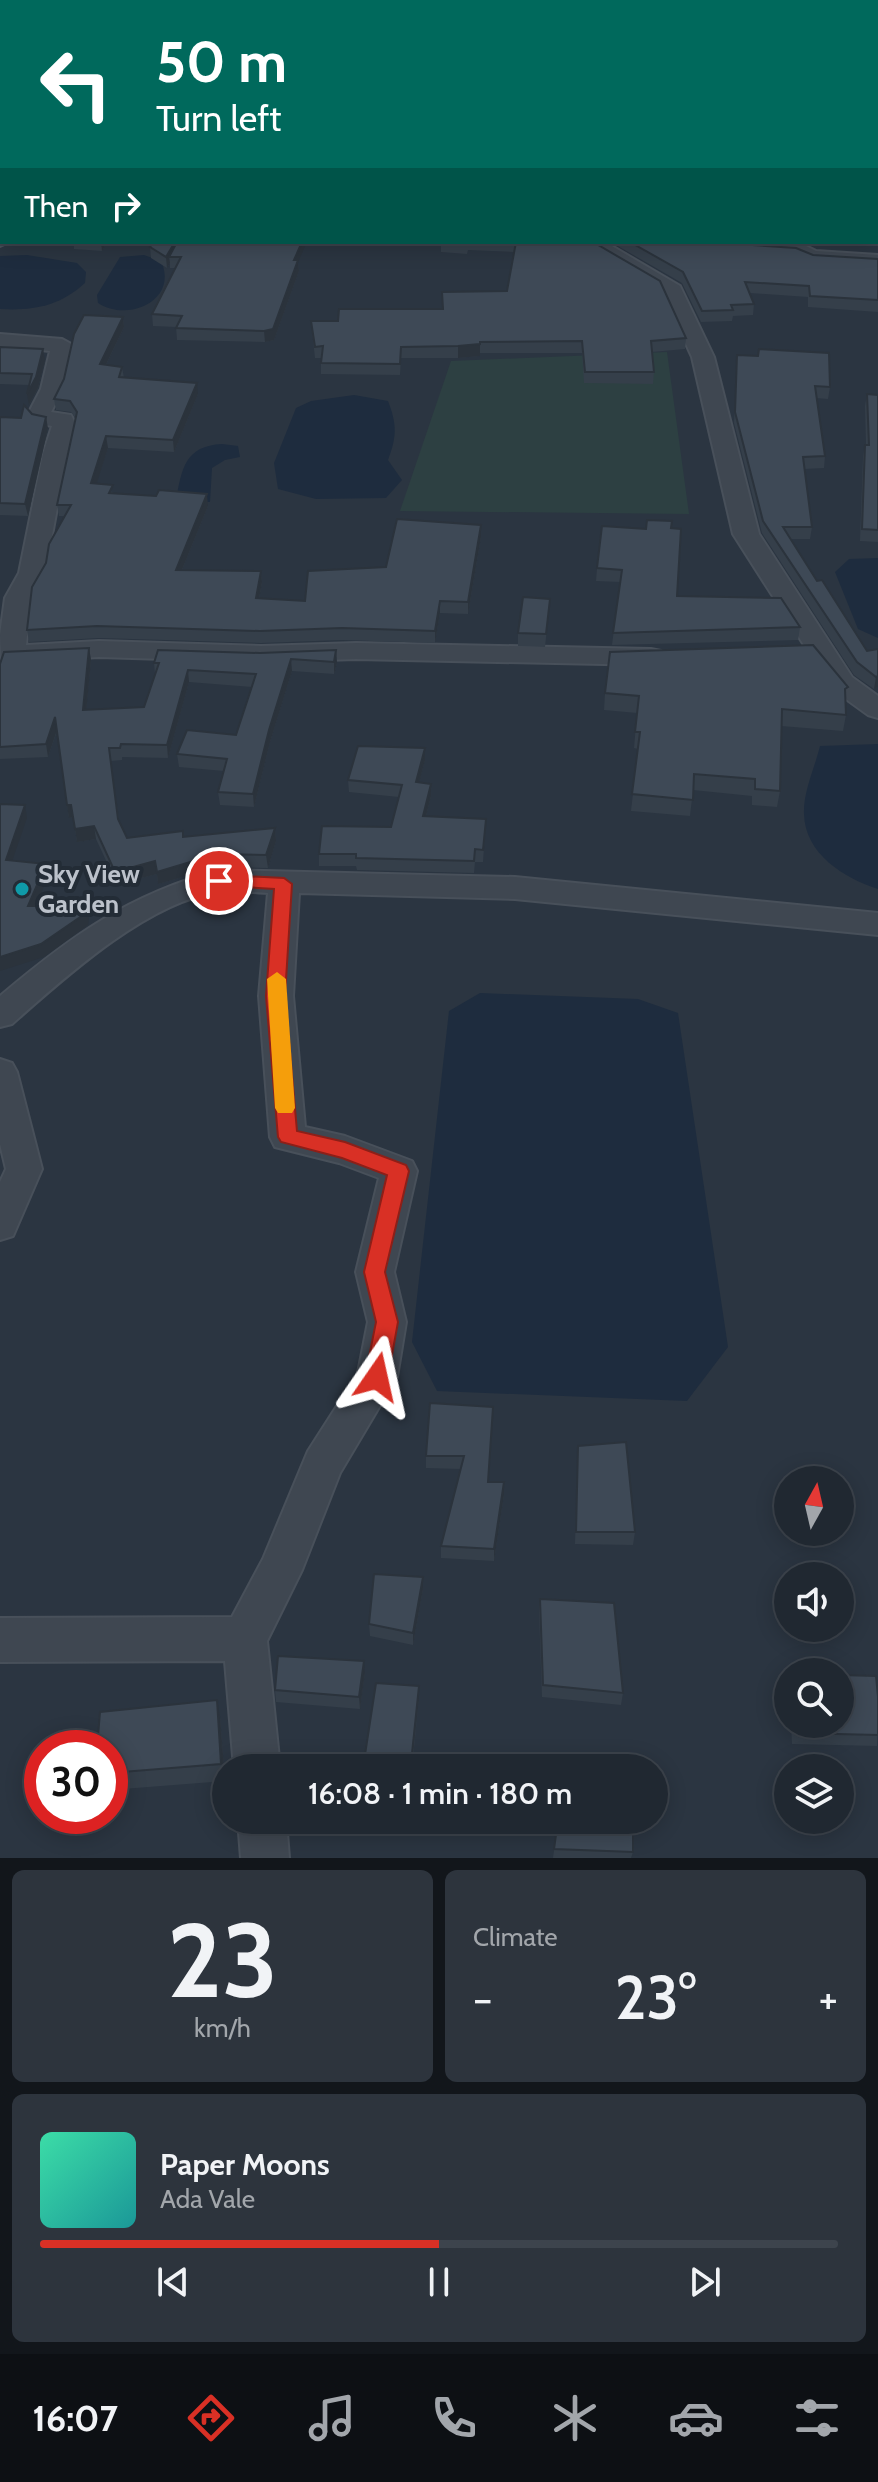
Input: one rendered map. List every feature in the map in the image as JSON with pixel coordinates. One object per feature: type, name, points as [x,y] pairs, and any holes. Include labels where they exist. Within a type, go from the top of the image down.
[{"type":"street","points":[[594,244],[670,286],[703,357],[746,534],[805,651],[878,709]]},
{"type":"street","points":[[787,244],[812,257],[878,261]]},
{"type":"street","points":[[0,340],[62,345],[52,389],[39,414],[42,418],[63,420],[64,425],[55,454],[32,573],[18,598],[5,654],[150,649],[261,654],[356,651],[553,658],[674,657]]},
{"type":"street","points":[[0,1015],[62,964],[145,906],[186,888],[219,881],[515,888],[878,924]]},
{"type":"street","points":[[256,1754],[245,1639],[280,1570],[323,1464],[377,1377],[387,1322],[375,1272],[399,1171],[345,1150],[288,1137],[276,996],[284,884]]},
{"type":"street","points":[[0,1072],[24,1169],[0,1225]]},
{"type":"street","points":[[0,1640],[245,1639]]},
{"type":"street","points":[[263,1834],[265,1858]]},
{"type":"shaded area","points":[[667,352],[689,514],[400,511],[451,361]]},
{"type":"water","points":[[27,255],[77,263],[86,272],[85,283],[56,302],[24,309],[0,309],[0,256]]},
{"type":"water","points":[[144,255],[161,261],[165,275],[157,297],[136,309],[110,309],[98,303],[97,295],[120,257]]},
{"type":"water","points":[[354,395],[388,401],[395,430],[388,460],[402,480],[386,498],[316,499],[278,489],[274,463],[296,408],[311,401]]},
{"type":"water","points":[[222,444],[238,446],[240,457],[225,460],[212,468],[210,502],[176,500],[187,461],[200,449]]},
{"type":"water","points":[[878,558],[878,638],[858,629],[835,572],[849,559]]},
{"type":"water","points":[[878,744],[878,889],[840,871],[819,852],[806,828],[804,806],[820,746]]},
{"type":"water","points":[[480,993],[638,999],[678,1013],[728,1347],[687,1401],[437,1391],[412,1342],[449,1011]]},
{"type":"building","points":[[152,244],[174,244],[166,257],[150,247]]},
{"type":"building","points":[[176,244],[301,244],[273,329],[264,331],[176,328],[182,316],[152,314],[181,257],[169,257]]},
{"type":"building","points":[[516,244],[596,244],[660,281],[686,338],[651,341],[654,372],[585,372],[582,341],[401,347],[400,364],[321,363],[323,346],[315,347],[311,321],[338,321],[339,309],[443,309],[442,292],[507,291]]},
{"type":"building","points":[[634,244],[737,244],[796,248],[813,255],[878,259],[878,300],[810,296],[809,286],[745,282],[754,304],[731,305],[733,310],[702,311],[683,272]]},
{"type":"building","points":[[84,315],[123,317],[100,364],[122,367],[119,377],[197,383],[173,440],[106,436],[91,483],[113,485],[109,493],[156,496],[159,490],[207,494],[176,570],[261,571],[256,598],[305,601],[308,571],[386,567],[397,519],[481,525],[468,602],[440,601],[435,631],[342,628],[260,631],[97,626],[27,630],[32,587],[46,563],[49,544],[71,505],[57,505],[77,412],[70,401],[54,399],[64,379],[74,334]]},
{"type":"building","points":[[0,347],[43,349],[36,377],[27,394],[32,374],[0,373]]},
{"type":"building","points":[[759,349],[829,353],[830,387],[815,386],[825,456],[803,457],[812,527],[783,527],[817,581],[822,580],[867,651],[878,649],[876,677],[857,662],[763,521],[735,412],[737,355],[758,356]]},
{"type":"building","points":[[867,394],[878,395],[878,530],[862,529],[865,445],[869,445]]},
{"type":"building","points":[[24,405],[32,414],[46,417],[25,504],[0,503],[0,417],[21,418]]},
{"type":"building","points":[[647,520],[672,521],[671,528],[681,529],[677,596],[781,598],[800,627],[613,633],[622,570],[597,568],[602,526],[646,529]]},
{"type":"building","points":[[523,597],[550,599],[546,634],[518,633]]},
{"type":"building","points":[[813,645],[848,687],[845,689],[846,715],[782,709],[780,791],[755,789],[755,779],[694,774],[693,800],[632,794],[640,732],[635,732],[639,696],[605,693],[610,652]]},
{"type":"building","points":[[89,648],[83,710],[144,707],[159,663],[154,663],[158,650],[260,653],[336,650],[334,662],[291,659],[253,794],[218,792],[227,759],[177,754],[187,730],[236,735],[256,674],[188,670],[167,745],[121,744],[120,748],[109,748],[118,819],[127,838],[183,831],[183,837],[275,828],[266,855],[217,854],[157,872],[155,861],[115,872],[94,826],[75,829],[71,805],[67,805],[55,717],[46,744],[0,747],[0,664],[4,652]]},
{"type":"building","points":[[358,746],[425,748],[416,782],[431,784],[423,816],[486,819],[483,850],[475,849],[474,861],[319,854],[322,826],[391,827],[402,785],[348,780]]},
{"type":"building","points":[[0,804],[25,805],[6,860],[46,864],[28,906],[86,906],[86,913],[41,944],[0,957]]},
{"type":"building","points":[[430,1403],[493,1407],[488,1482],[504,1482],[494,1549],[441,1546],[464,1456],[426,1456]]},
{"type":"building","points":[[626,1442],[635,1532],[576,1532],[578,1446]]},
{"type":"building","points":[[374,1574],[423,1577],[413,1633],[369,1624]]},
{"type":"building","points":[[540,1599],[614,1603],[623,1693],[543,1685]]},
{"type":"building","points":[[278,1656],[364,1661],[359,1697],[275,1690]]},
{"type":"building","points":[[854,1675],[876,1676],[878,1735],[854,1734]]},
{"type":"building","points":[[376,1683],[419,1686],[412,1754],[365,1754]]},
{"type":"building","points":[[217,1700],[220,1754],[212,1754],[212,1765],[128,1772],[128,1730],[98,1730],[100,1712]]},
{"type":"building","points":[[556,1834],[633,1834],[633,1852],[554,1849]]},
{"type":"slow traffic","points":[[277,979],[285,1108]]},
{"type":"place","name":"Sky View Garden","points":[[22,889]]},
{"type":"route","points":[[219,881],[284,884],[276,996],[288,1137],[345,1150],[399,1171],[375,1272],[387,1322],[377,1377]]}]
